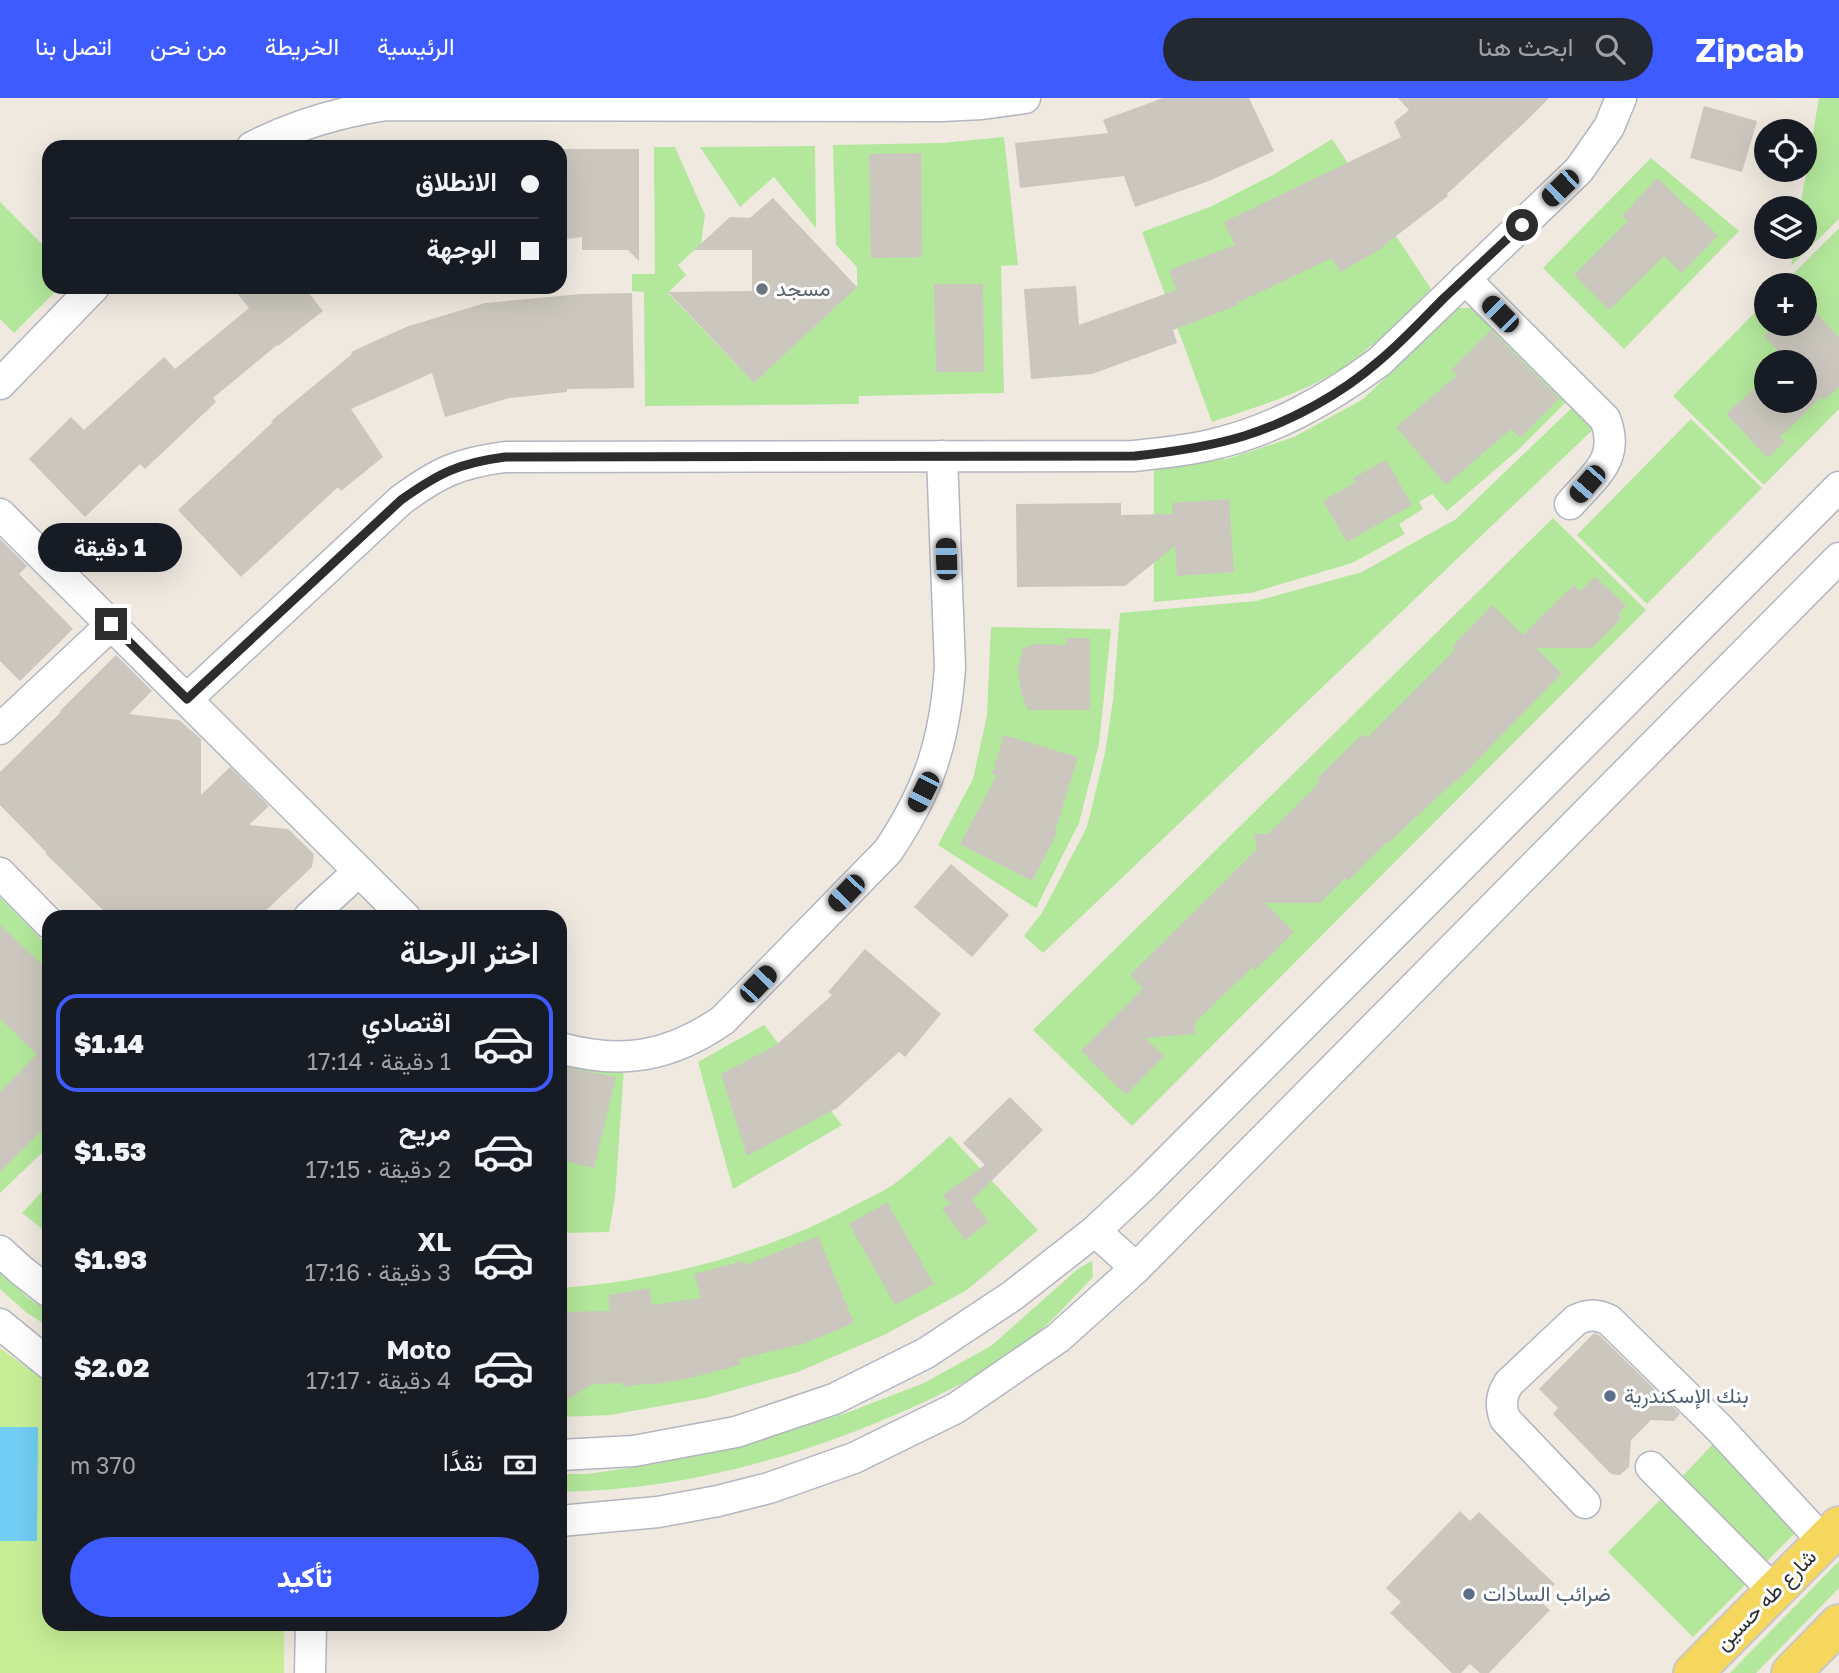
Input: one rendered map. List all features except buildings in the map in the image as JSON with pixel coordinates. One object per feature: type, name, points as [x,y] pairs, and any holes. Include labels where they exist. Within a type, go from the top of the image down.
[{"type":"main road","name":"شارع طه حسين","points":[[1693,1673],[1834,1533]]},
{"type":"main road","points":[[1791,1673],[1839,1624]]},
{"type":"street","points":[[267,140],[319,119],[387,105],[717,102],[941,106],[1025,98]]},
{"type":"street","points":[[187,699],[401,500],[427,481],[477,460],[505,457],[1135,456],[1210,445],[1247,435],[1282,421],[1316,404],[1378,362],[1579,170],[1609,127],[1621,98]]},
{"type":"street","points":[[1465,279],[1605,419],[1611,439],[1610,452],[1605,463],[1570,504]]},
{"type":"street","points":[[0,384],[87,294]]},
{"type":"street","points":[[567,1050],[585,1055],[634,1057],[658,1053],[703,1034],[723,1020],[888,851],[907,823],[935,760],[948,698],[950,657],[942,456]]},
{"type":"street","points":[[567,1455],[634,1451],[736,1432],[834,1399],[926,1353],[1012,1296],[1095,1231],[1145,1184],[1839,487]]},
{"type":"street","points":[[0,514],[398,910]]},
{"type":"street","points":[[567,1520],[658,1512],[718,1501],[769,1488],[854,1458],[956,1408],[1058,1338],[1136,1268],[1839,558]]},
{"type":"street","points":[[0,729],[111,624]]},
{"type":"street","points":[[317,910],[359,871]]},
{"type":"street","points":[[0,873],[42,916]]},
{"type":"street","points":[[1095,1231],[1136,1268]]},
{"type":"street","points":[[0,1251],[42,1287]]},
{"type":"street","points":[[1585,1503],[1505,1419],[1501,1402],[1509,1383],[1576,1320],[1593,1315],[1609,1320],[1700,1410],[1834,1533]]},
{"type":"street","points":[[0,1324],[42,1357]]},
{"type":"street","points":[[1651,1467],[1774,1591]]},
{"type":"street","points":[[310,1673],[311,1631]]},
{"type":"green space","points":[[1819,98],[1839,98],[1839,219],[1817,241],[1817,196],[1802,196],[1804,182],[1817,182],[1815,119]]},
{"type":"green space","points":[[1004,137],[1018,265],[1001,266],[1004,393],[859,396],[859,404],[645,406],[644,292],[632,291],[632,274],[655,274],[654,147],[675,147],[705,215],[701,244],[678,265],[686,275],[668,293],[754,383],[857,286],[857,267],[836,245],[833,145],[941,143]]},
{"type":"green space","points":[[1332,139],[1431,289],[1372,345],[1332,374],[1288,395],[1212,422],[1142,232],[1210,207],[1273,175]]},
{"type":"green space","points":[[815,146],[816,228],[774,177],[740,207],[700,147]]},
{"type":"green space","points":[[1651,158],[1739,231],[1624,349],[1543,268]]},
{"type":"green space","points":[[0,202],[42,244],[42,294],[53,294],[14,333],[0,319]]},
{"type":"green space","points":[[1839,228],[1839,409],[1764,485],[1673,396],[1754,313],[1754,336],[1817,336],[1817,273],[1794,273],[1808,259],[1817,259],[1817,250]]},
{"type":"green space","points":[[1459,308],[1477,308],[1573,395],[1518,450],[1447,511],[1432,494],[1419,502],[1423,509],[1399,524],[1405,534],[1352,563],[1251,593],[1154,602],[1154,463],[1227,459],[1294,437],[1362,400]]},
{"type":"green space","points":[[1582,398],[1604,419],[1043,953],[1024,936],[1042,913],[1087,827],[1105,753],[1113,700],[1120,613],[1256,601],[1362,572],[1456,519]]},
{"type":"green space","points":[[1691,419],[1762,488],[1647,604],[1577,535]]},
{"type":"green space","points":[[1553,518],[1646,610],[1132,1126],[1033,1030]]},
{"type":"green space","points":[[991,627],[1111,629],[1099,744],[1079,823],[1036,908],[938,845],[973,779],[987,715]]},
{"type":"green space","points":[[0,897],[42,940],[42,1153],[0,1193]]},
{"type":"green space","points":[[764,1025],[842,1125],[733,1189],[698,1062]]},
{"type":"green space","points":[[567,1054],[624,1068],[615,1197],[609,1232],[567,1233]]},
{"type":"green space","points":[[950,1136],[1038,1230],[967,1290],[886,1334],[798,1372],[705,1398],[610,1415],[567,1417],[567,1287],[637,1279],[676,1271],[753,1249],[826,1220],[889,1187]]},
{"type":"green space","points":[[42,1192],[42,1229],[22,1213]]},
{"type":"green space","points":[[1092,1261],[1093,1277],[1050,1322],[1021,1347],[974,1377],[907,1410],[810,1447],[728,1471],[645,1486],[567,1492],[567,1474],[587,1474],[656,1464],[756,1442],[849,1412],[924,1383],[991,1346],[1079,1268]]},
{"type":"green space","points":[[0,1271],[42,1307],[42,1323],[27,1313],[0,1289]]},
{"type":"green space","points":[[0,1348],[42,1379],[42,1631],[284,1631],[284,1673],[0,1673]]},
{"type":"green space","points":[[1714,1443],[1801,1527],[1763,1565],[1677,1482]]},
{"type":"green space","points":[[1665,1495],[1751,1579],[1693,1637],[1608,1552]]},
{"type":"green space","points":[[1839,1561],[1839,1588],[1756,1673],[1730,1673]]},
{"type":"water","points":[[0,1427],[38,1427],[37,1541],[0,1541]]},
{"type":"place","name":"مسجد","points":[[762,289]]},
{"type":"place","name":"بنك الإسكندرية","points":[[1610,1396]]},
{"type":"place","name":"ضرائب السادات","points":[[1469,1594]]},
{"type":"route","points":[[111,624],[187,699],[401,500],[427,481],[477,460],[505,457],[1135,456],[1173,452],[1247,435],[1316,404],[1378,362],[1522,225]]}]
